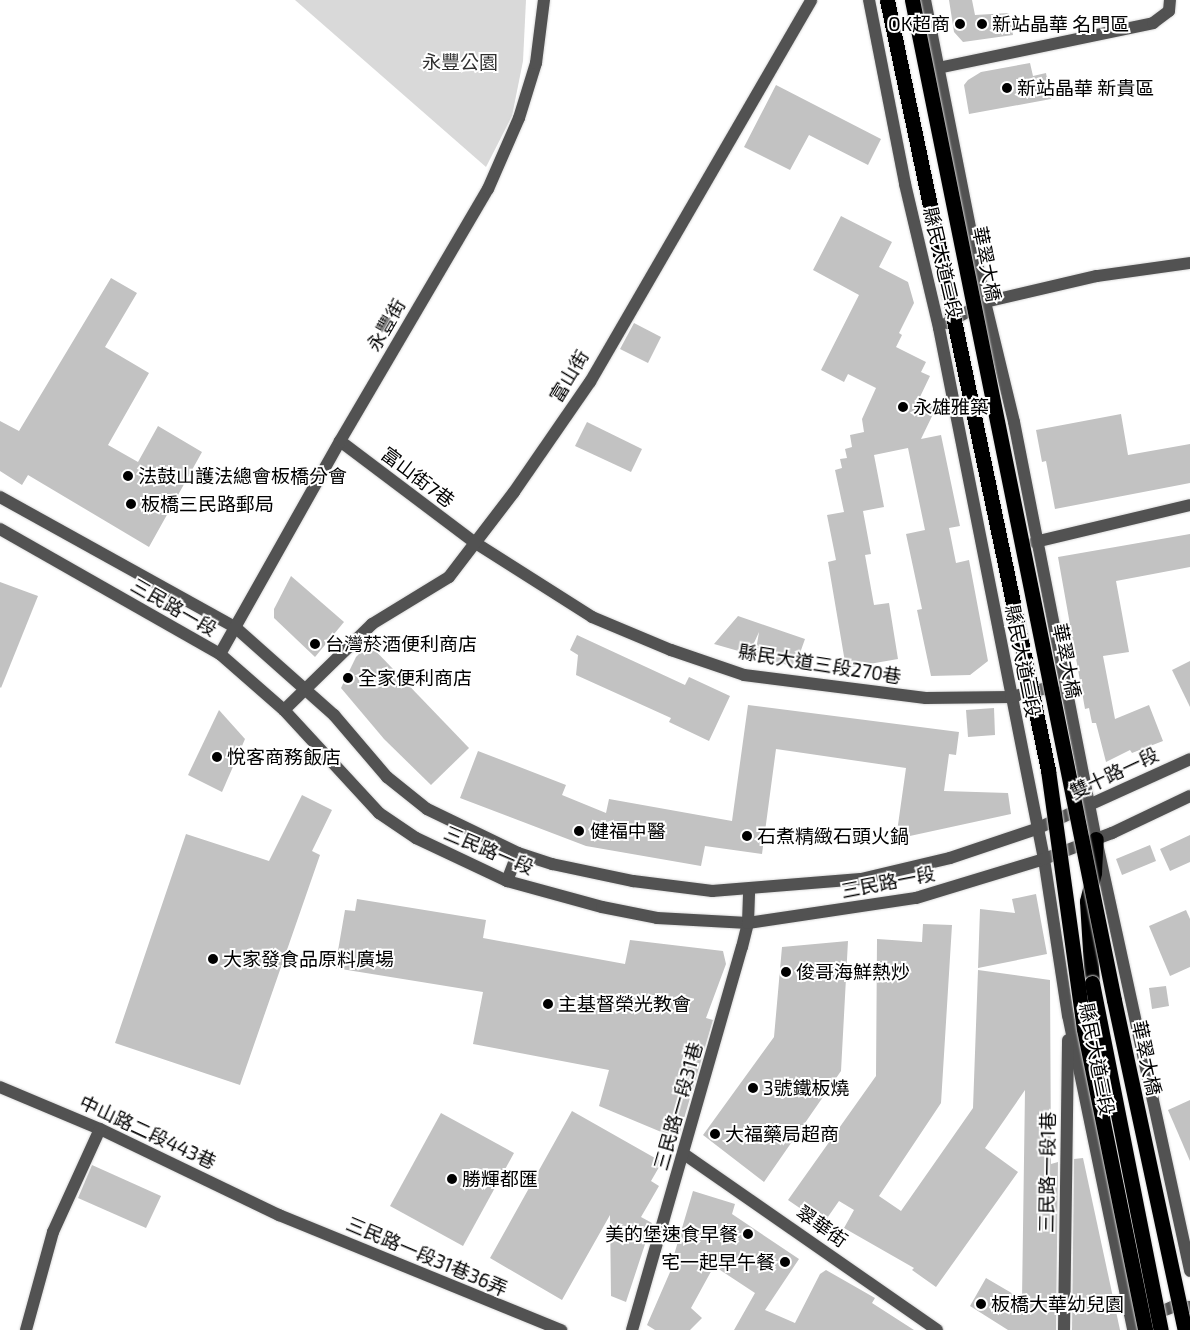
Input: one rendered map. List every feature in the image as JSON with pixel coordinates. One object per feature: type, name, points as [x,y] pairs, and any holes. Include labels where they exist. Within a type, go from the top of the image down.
[{"type":"highway","points":[[887,0],[1048,770],[1084,1029],[1145,1330]]},
{"type":"highway","name":"華翠大橋","points":[[912,0],[1114,1000],[1184,1330]]},
{"type":"highway","points":[[1096,839],[1094,872],[1087,901],[1092,983],[1161,1330]]},
{"type":"street","name":"永豐街","points":[[220,654],[340,441],[488,189],[519,118],[536,63],[544,0]]},
{"type":"street","name":"富山街","points":[[284,710],[372,624],[449,577],[552,440],[590,382],[812,0]]},
{"type":"street","name":"縣民大道三段","points":[[869,0],[905,184],[939,328],[1036,829],[1044,859],[1068,1015],[1133,1330]]},
{"type":"street","name":"縣民大道三段","points":[[925,0],[985,302],[1014,422],[1036,542],[1072,710],[1096,839],[1190,1271]]},
{"type":"street","points":[[938,68],[1153,23],[1168,11],[1170,0]]},
{"type":"street","points":[[939,328],[985,302],[1097,276],[1190,263]]},
{"type":"street","name":"富山街7巷","points":[[340,441],[474,542]]},
{"type":"street","name":"三民路一段","points":[[0,497],[236,628],[334,715],[387,777],[427,808],[518,853],[552,864],[633,881],[712,891],[749,890],[861,879],[950,858],[1036,829],[1053,821]]},
{"type":"street","points":[[1036,542],[1190,505]]},
{"type":"street","name":"三民路一段","points":[[0,529],[220,654],[284,710],[378,812],[453,858],[506,881],[547,894],[657,918],[748,923],[916,898],[1044,859],[1096,839]]},
{"type":"street","name":"縣民大道三段270巷","points":[[474,542],[592,617],[744,675],[926,698],[1011,697],[1044,689],[1060,692],[1072,710]]},
{"type":"street","name":"雙十路一段","points":[[1053,821],[1090,806],[1190,759]]},
{"type":"street","points":[[1096,839],[1190,796]]},
{"type":"street","points":[[506,881],[518,853]]},
{"type":"street","name":"三民路一段31巷","points":[[632,1330],[684,1154],[748,923],[749,890]]},
{"type":"street","name":"三民路一段1巷","points":[[1064,1330],[1068,1015]]},
{"type":"street","name":"中山路二段443巷","points":[[0,1087],[100,1129],[279,1215]]},
{"type":"street","points":[[26,1330],[53,1232],[100,1129]]},
{"type":"street","name":"翠華街","points":[[684,1154],[937,1330]]},
{"type":"street","name":"三民路一段31巷36弄","points":[[279,1215],[561,1330]]},
{"type":"street","points":[[1133,1330],[1148,1317],[1172,1307],[1190,1307]]},
{"type":"green space","name":"永豐公園","points":[[295,0],[526,0],[523,61],[512,116],[486,167]]},
{"type":"building","name":"新站晶華 名門區","points":[[949,0],[972,0],[975,15],[1009,13],[1013,35],[963,42],[954,32]]},
{"type":"building","name":"新站晶華 新貴區","points":[[1030,63],[1033,76],[1046,73],[1051,99],[969,114],[964,85],[968,80],[981,72]]},
{"type":"building","points":[[776,85],[881,139],[868,165],[809,135],[790,170],[744,147]]},
{"type":"building","points":[[841,216],[892,242],[879,267],[908,282],[914,303],[899,333],[902,335],[896,347],[926,362],[921,372],[930,376],[919,399],[936,408],[921,439],[941,435],[960,526],[949,528],[956,563],[969,560],[988,661],[970,675],[931,676],[917,610],[922,609],[906,534],[925,530],[908,448],[874,455],[884,507],[863,511],[871,554],[865,555],[874,605],[889,603],[898,659],[846,668],[828,562],[836,560],[827,515],[844,512],[835,470],[842,468],[840,459],[847,458],[845,449],[852,447],[850,435],[864,432],[862,419],[876,388],[848,374],[844,382],[821,370],[859,295],[813,270]]},
{"type":"building","points":[[111,278],[137,293],[105,347],[149,373],[108,445],[138,462],[158,426],[202,452],[149,547],[28,475],[22,485],[0,471],[0,421],[19,431]]},
{"type":"building","points":[[634,323],[661,337],[648,363],[620,349]]},
{"type":"building","points":[[1121,414],[1128,455],[1190,444],[1190,483],[1055,509],[1046,461],[1042,462],[1036,430]]},
{"type":"building","points":[[587,422],[642,449],[631,472],[575,446]]},
{"type":"building","points":[[1190,534],[1190,567],[1116,581],[1129,652],[1103,656],[1115,719],[1149,705],[1163,741],[1132,753],[1130,750],[1106,762],[1096,723],[1092,723],[1089,708],[1085,709],[1058,557]]},
{"type":"building","points":[[291,576],[344,622],[315,657],[274,618],[274,609]]},
{"type":"building","points":[[0,582],[38,596],[1,688],[0,687]]},
{"type":"building","points":[[738,616],[805,639],[795,667],[755,656],[759,632],[749,654],[714,644]]},
{"type":"building","points":[[577,635],[685,685],[689,677],[730,696],[709,741],[669,722],[671,718],[576,675],[578,655],[570,650]]},
{"type":"building","points":[[369,644],[469,748],[431,785],[384,739],[341,688],[356,657]]},
{"type":"building","points":[[1190,661],[1190,707],[1172,670]]},
{"type":"building","points":[[748,705],[959,732],[956,755],[949,754],[944,791],[1008,793],[1011,814],[896,839],[906,768],[776,749],[762,854],[705,846],[701,866],[586,846],[460,798],[478,751],[566,785],[562,795],[606,813],[609,799],[732,821]]},
{"type":"building","points":[[994,708],[995,735],[968,737],[966,710]]},
{"type":"building","name":"悅客商務飯店","points":[[219,710],[245,739],[222,792],[188,775]]},
{"type":"building","name":"大家發食品原料廣場","points":[[302,795],[332,810],[312,851],[320,855],[240,1085],[115,1043],[186,834],[269,861]]},
{"type":"building","points":[[1190,835],[1190,862],[1170,871],[1160,849]]},
{"type":"building","points":[[1150,845],[1156,861],[1122,875],[1116,859]]},
{"type":"building","points":[[1036,894],[1047,954],[978,968],[980,909],[1015,913],[1012,899]]},
{"type":"building","points":[[357,899],[486,920],[483,938],[625,964],[630,940],[723,951],[726,964],[706,1018],[713,1020],[678,1139],[599,1106],[609,1070],[473,1044],[483,992],[335,968],[345,910],[355,911]]},
{"type":"building","points":[[1186,910],[1190,919],[1190,967],[1170,976],[1149,926]]},
{"type":"building","points":[[923,924],[952,925],[941,1103],[879,1196],[901,1211],[973,1108],[978,970],[1050,980],[1051,1164],[1058,1162],[1056,1330],[1008,1330],[970,1306],[986,1278],[1022,1299],[1025,1090],[985,1148],[1018,1172],[936,1287],[912,1270],[914,1268],[844,1228],[854,1210],[839,1201],[823,1224],[788,1200],[876,1076],[877,939],[922,942]]},
{"type":"building","points":[[848,941],[841,1071],[764,1182],[703,1135],[774,1037],[782,947]]},
{"type":"building","points":[[1166,986],[1169,1006],[1152,1009],[1149,988]]},
{"type":"building","points":[[1190,1100],[1190,1161],[1168,1110]]},
{"type":"building","points":[[572,1111],[662,1162],[651,1181],[659,1186],[641,1217],[652,1223],[626,1302],[611,1296],[610,1215],[562,1300],[490,1258]]},
{"type":"building","name":"勝輝都匯","points":[[441,1113],[514,1153],[463,1246],[390,1206]]},
{"type":"building","points":[[1083,1158],[1120,1330],[1072,1330],[1074,1159]]},
{"type":"building","points":[[92,1165],[161,1196],[146,1228],[78,1198]]},
{"type":"building","points":[[693,1191],[735,1204],[732,1214],[799,1259],[765,1310],[795,1323],[820,1274],[826,1270],[875,1298],[872,1303],[914,1330],[734,1330],[755,1293],[714,1266],[691,1308],[702,1318],[690,1330],[655,1330],[647,1325],[677,1256],[674,1255]]},
{"type":"place","name":"OK超商","points":[[960,24]]},
{"type":"place","name":"新站晶華 名門區","points":[[982,24]]},
{"type":"place","name":"新站晶華 新貴區","points":[[1007,88]]},
{"type":"place","name":"永雄雅築","points":[[903,407]]},
{"type":"place","name":"法鼓山護法總會板橋分會","points":[[128,476]]},
{"type":"place","name":"板橋三民路郵局","points":[[131,504]]},
{"type":"place","name":"台灣菸酒便利商店","points":[[315,644]]},
{"type":"place","name":"全家便利商店","points":[[348,678]]},
{"type":"place","name":"悅客商務飯店","points":[[217,757]]},
{"type":"place","name":"健福中醫","points":[[579,831]]},
{"type":"place","name":"石煮精緻石頭火鍋","points":[[747,836]]},
{"type":"place","name":"大家發食品原料廣場","points":[[213,959]]},
{"type":"place","name":"俊哥海鮮熱炒","points":[[786,972]]},
{"type":"place","name":"主基督榮光教會","points":[[548,1004]]},
{"type":"place","name":"3號鐵板燒","points":[[753,1088]]},
{"type":"place","name":"大福藥局超商","points":[[715,1134]]},
{"type":"place","name":"勝輝都匯","points":[[452,1179]]},
{"type":"place","name":"美的堡速食早餐","points":[[748,1234]]},
{"type":"place","name":"宅一起早午餐","points":[[785,1262]]},
{"type":"place","name":"板橋大華幼兒園","points":[[981,1304]]}]
